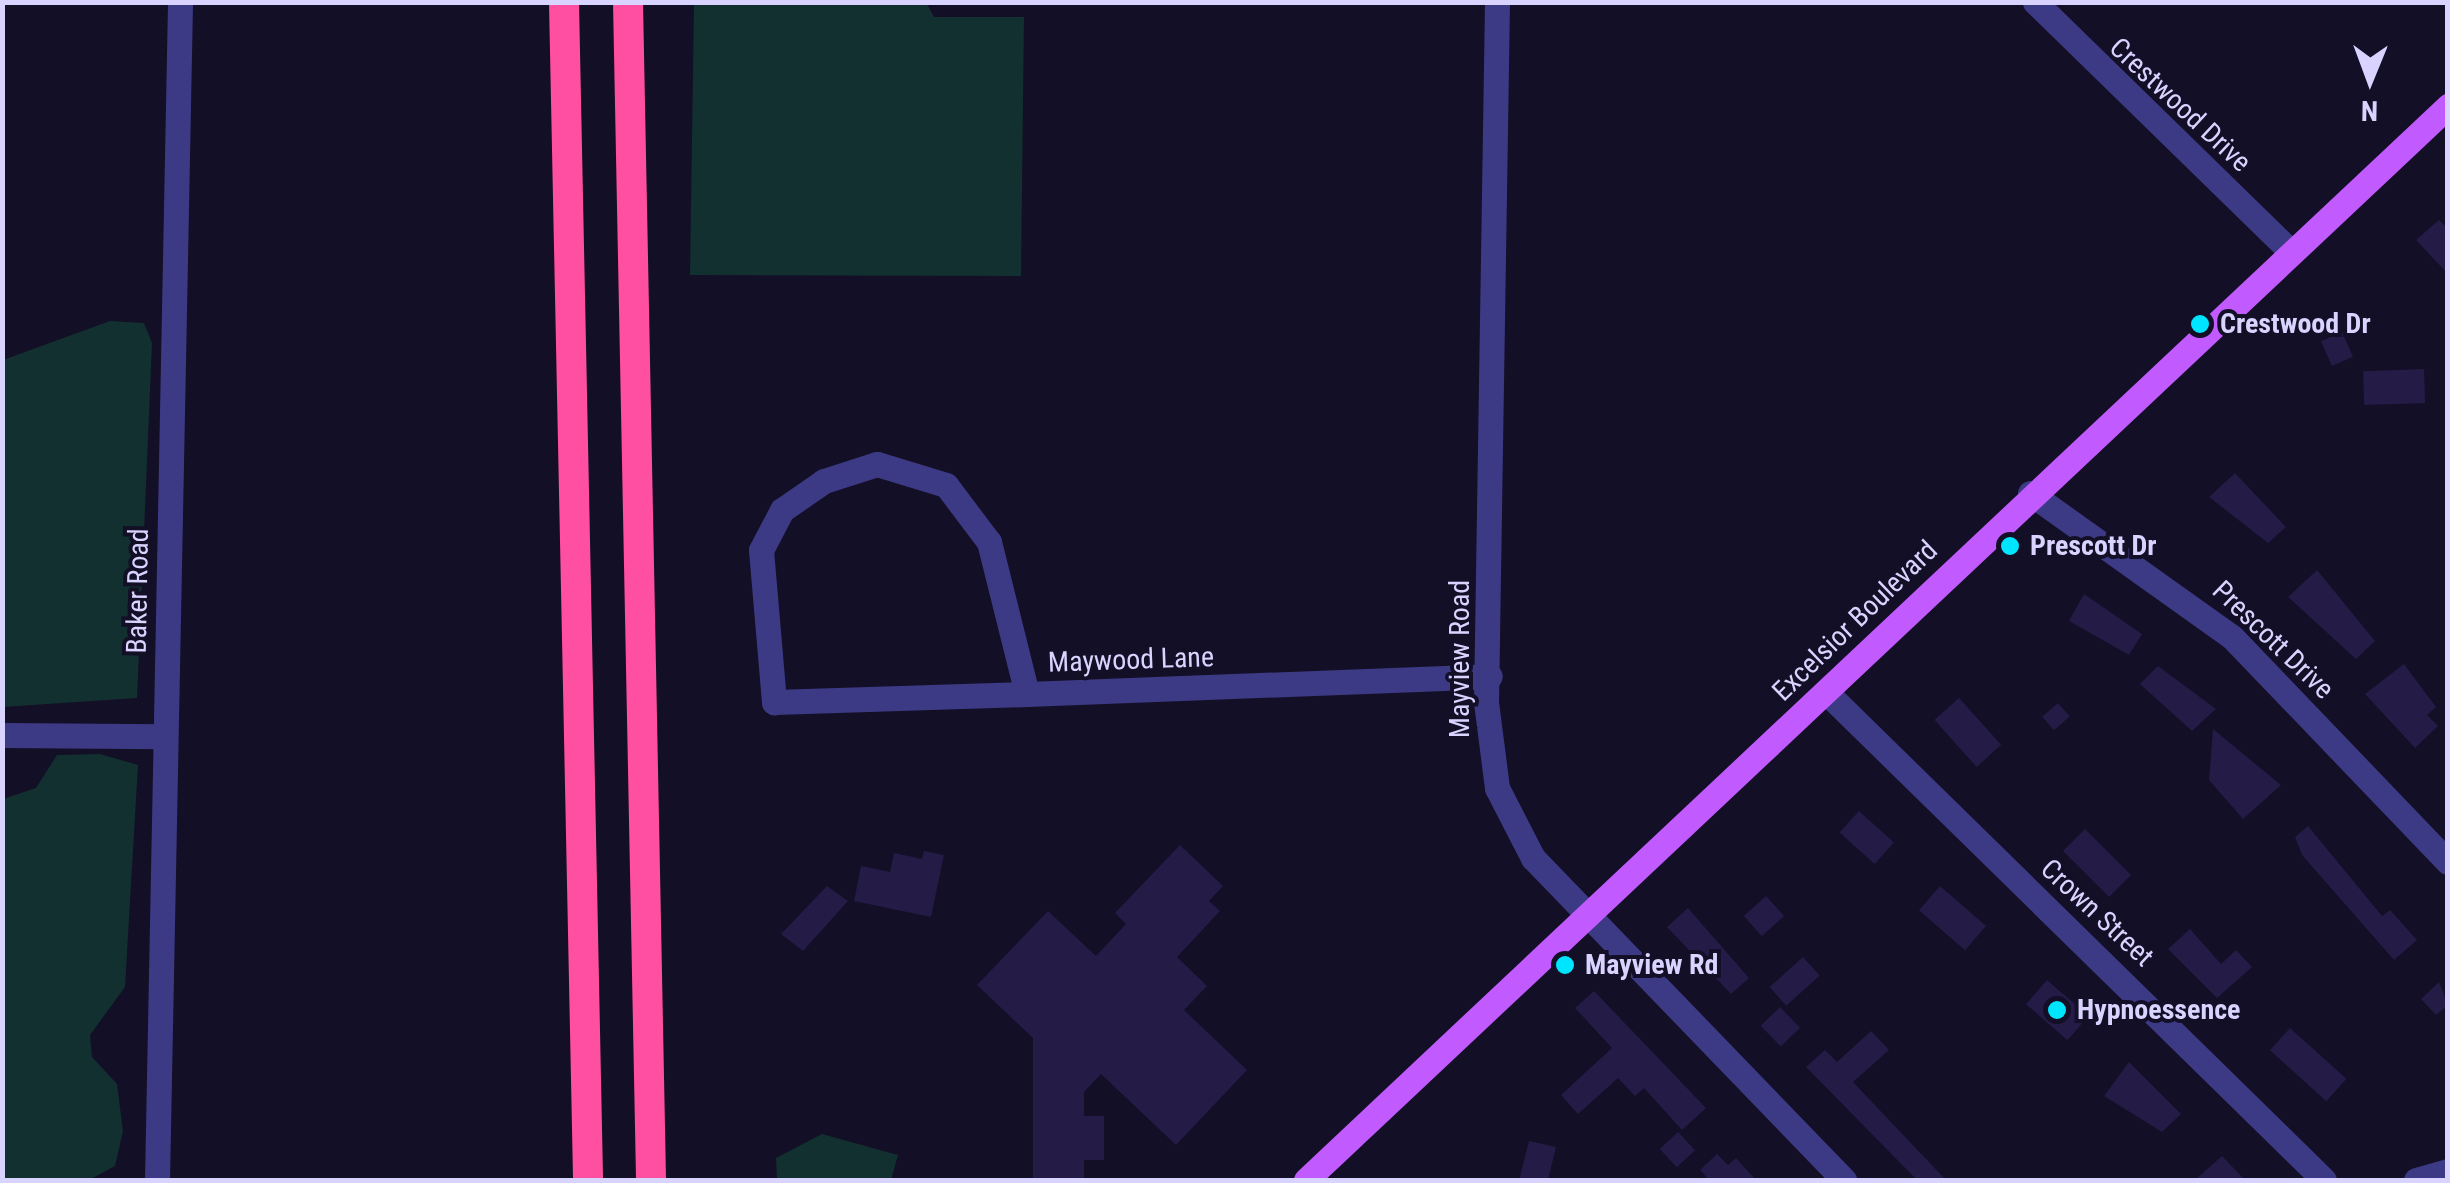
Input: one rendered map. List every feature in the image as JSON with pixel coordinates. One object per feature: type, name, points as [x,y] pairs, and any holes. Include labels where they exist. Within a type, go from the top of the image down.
[{"type":"highway","points":[[564,2],[588,1180]]},
{"type":"highway","points":[[628,2],[651,1180]]},
{"type":"main road","name":"Excelsior Boulevard","points":[[1306,1180],[1826,692],[2288,248],[2448,106]]},
{"type":"street","name":"Baker Road","points":[[157,1180],[180,2]]},
{"type":"street","name":"Mayview Road","points":[[1497,2],[1488,742],[1510,824],[1588,916],[1844,1180]]},
{"type":"street","name":"Crestwood Drive","points":[[2035,2],[2288,248]]},
{"type":"street","name":"Maywood Lane","points":[[1028,694],[1024,656],[978,519],[924,472],[877,464],[824,481],[769,528],[761,550],[774,702],[1028,694],[1490,676]]},
{"type":"street","name":"Prescott Drive","points":[[2030,493],[2232,637],[2448,862]]},
{"type":"street","name":"Crown Street","points":[[1826,692],[2324,1180]]},
{"type":"street","points":[[2,734],[164,736]]},
{"type":"street","points":[[2416,1180],[2448,1171]]},
{"type":"green space","points":[[926,2],[934,17],[1024,17],[1021,276],[690,275],[694,3]]},
{"type":"green space","points":[[110,321],[144,323],[152,343],[137,698],[3,707],[3,360]]},
{"type":"green space","points":[[100,754],[138,765],[125,987],[90,1035],[92,1057],[117,1084],[123,1131],[115,1166],[89,1180],[3,1180],[3,799],[36,788],[57,755]]},
{"type":"green space","points":[[822,1134],[898,1155],[891,1180],[777,1180],[776,1158]]},
{"type":"building","points":[[2439,220],[2448,229],[2448,274],[2416,240]]},
{"type":"building","points":[[2342,332],[2353,357],[2332,366],[2321,341]]},
{"type":"building","points":[[2424,369],[2425,403],[2364,405],[2363,371]]},
{"type":"building","points":[[2235,473],[2286,527],[2268,543],[2209,497]]},
{"type":"building","points":[[2317,570],[2375,641],[2356,659],[2288,597]]},
{"type":"building","points":[[2084,594],[2142,634],[2129,655],[2069,621]]},
{"type":"building","points":[[2404,664],[2436,707],[2427,715],[2438,726],[2415,748],[2365,694]]},
{"type":"building","points":[[2158,666],[2216,709],[2192,731],[2140,684]]},
{"type":"building","points":[[1959,698],[2001,745],[1977,767],[1934,720]]},
{"type":"building","points":[[2058,703],[2070,717],[2054,730],[2042,717]]},
{"type":"building","points":[[2213,729],[2281,785],[2243,819],[2209,780]]},
{"type":"building","points":[[1859,811],[1894,842],[1875,864],[1840,833]]},
{"type":"building","points":[[2308,826],[2382,916],[2390,910],[2417,940],[2394,960],[2302,855],[2295,837]]},
{"type":"building","points":[[2085,829],[2131,875],[2109,897],[2063,851]]},
{"type":"building","points":[[1180,845],[1223,886],[1209,901],[1220,911],[1177,957],[1207,986],[1184,1010],[1247,1070],[1176,1145],[1101,1074],[1084,1092],[1084,1116],[1104,1116],[1104,1160],[1084,1160],[1084,1180],[1033,1180],[1033,1038],[977,985],[1048,911],[1096,956],[1126,924],[1115,913]]},
{"type":"building","points":[[924,851],[944,855],[931,917],[854,901],[861,866],[890,872],[894,853],[922,859]]},
{"type":"building","points":[[827,886],[848,901],[803,951],[781,934]]},
{"type":"building","points":[[1940,886],[1986,926],[1965,950],[1919,910]]},
{"type":"building","points":[[1766,896],[1784,916],[1762,936],[1744,916]]},
{"type":"building","points":[[1688,908],[1749,978],[1731,994],[1667,927]]},
{"type":"building","points":[[2190,929],[2221,964],[2236,950],[2252,967],[2217,998],[2168,949]]},
{"type":"building","points":[[1803,957],[1820,976],[1786,1006],[1770,987]]},
{"type":"building","name":"Hypnoessence","points":[[2047,980],[2089,1016],[2068,1040],[2026,1004]]},
{"type":"building","points":[[2439,982],[2448,1005],[2436,1015],[2421,999]]},
{"type":"building","points":[[1594,991],[1706,1108],[1682,1130],[1644,1088],[1635,1096],[1618,1078],[1578,1114],[1561,1095],[1612,1048],[1575,1008]]},
{"type":"building","points":[[1780,1007],[1800,1028],[1781,1047],[1761,1026]]},
{"type":"building","points":[[2290,1028],[2346,1079],[2326,1101],[2270,1050]]},
{"type":"building","points":[[1871,1031],[1889,1050],[1853,1082],[1946,1180],[1917,1180],[1806,1067],[1825,1050],[1837,1062]]},
{"type":"building","points":[[2129,1062],[2181,1114],[2162,1132],[2104,1096]]},
{"type":"building","points":[[1678,1132],[1695,1150],[1677,1167],[1660,1149]]},
{"type":"building","points":[[1529,1141],[1556,1147],[1548,1180],[1519,1180]]},
{"type":"building","points":[[1717,1154],[1728,1165],[1736,1158],[1756,1180],[1709,1180],[1700,1170]]},
{"type":"building","points":[[2222,1156],[2245,1180],[2195,1180]]},
{"type":"place","name":"Crestwood Dr","points":[[2200,324]]},
{"type":"place","name":"Prescott Dr","points":[[2010,546]]},
{"type":"place","name":"Mayview Rd","points":[[1565,965]]},
{"type":"place","name":"Hypnoessence","points":[[2057,1010]]}]
